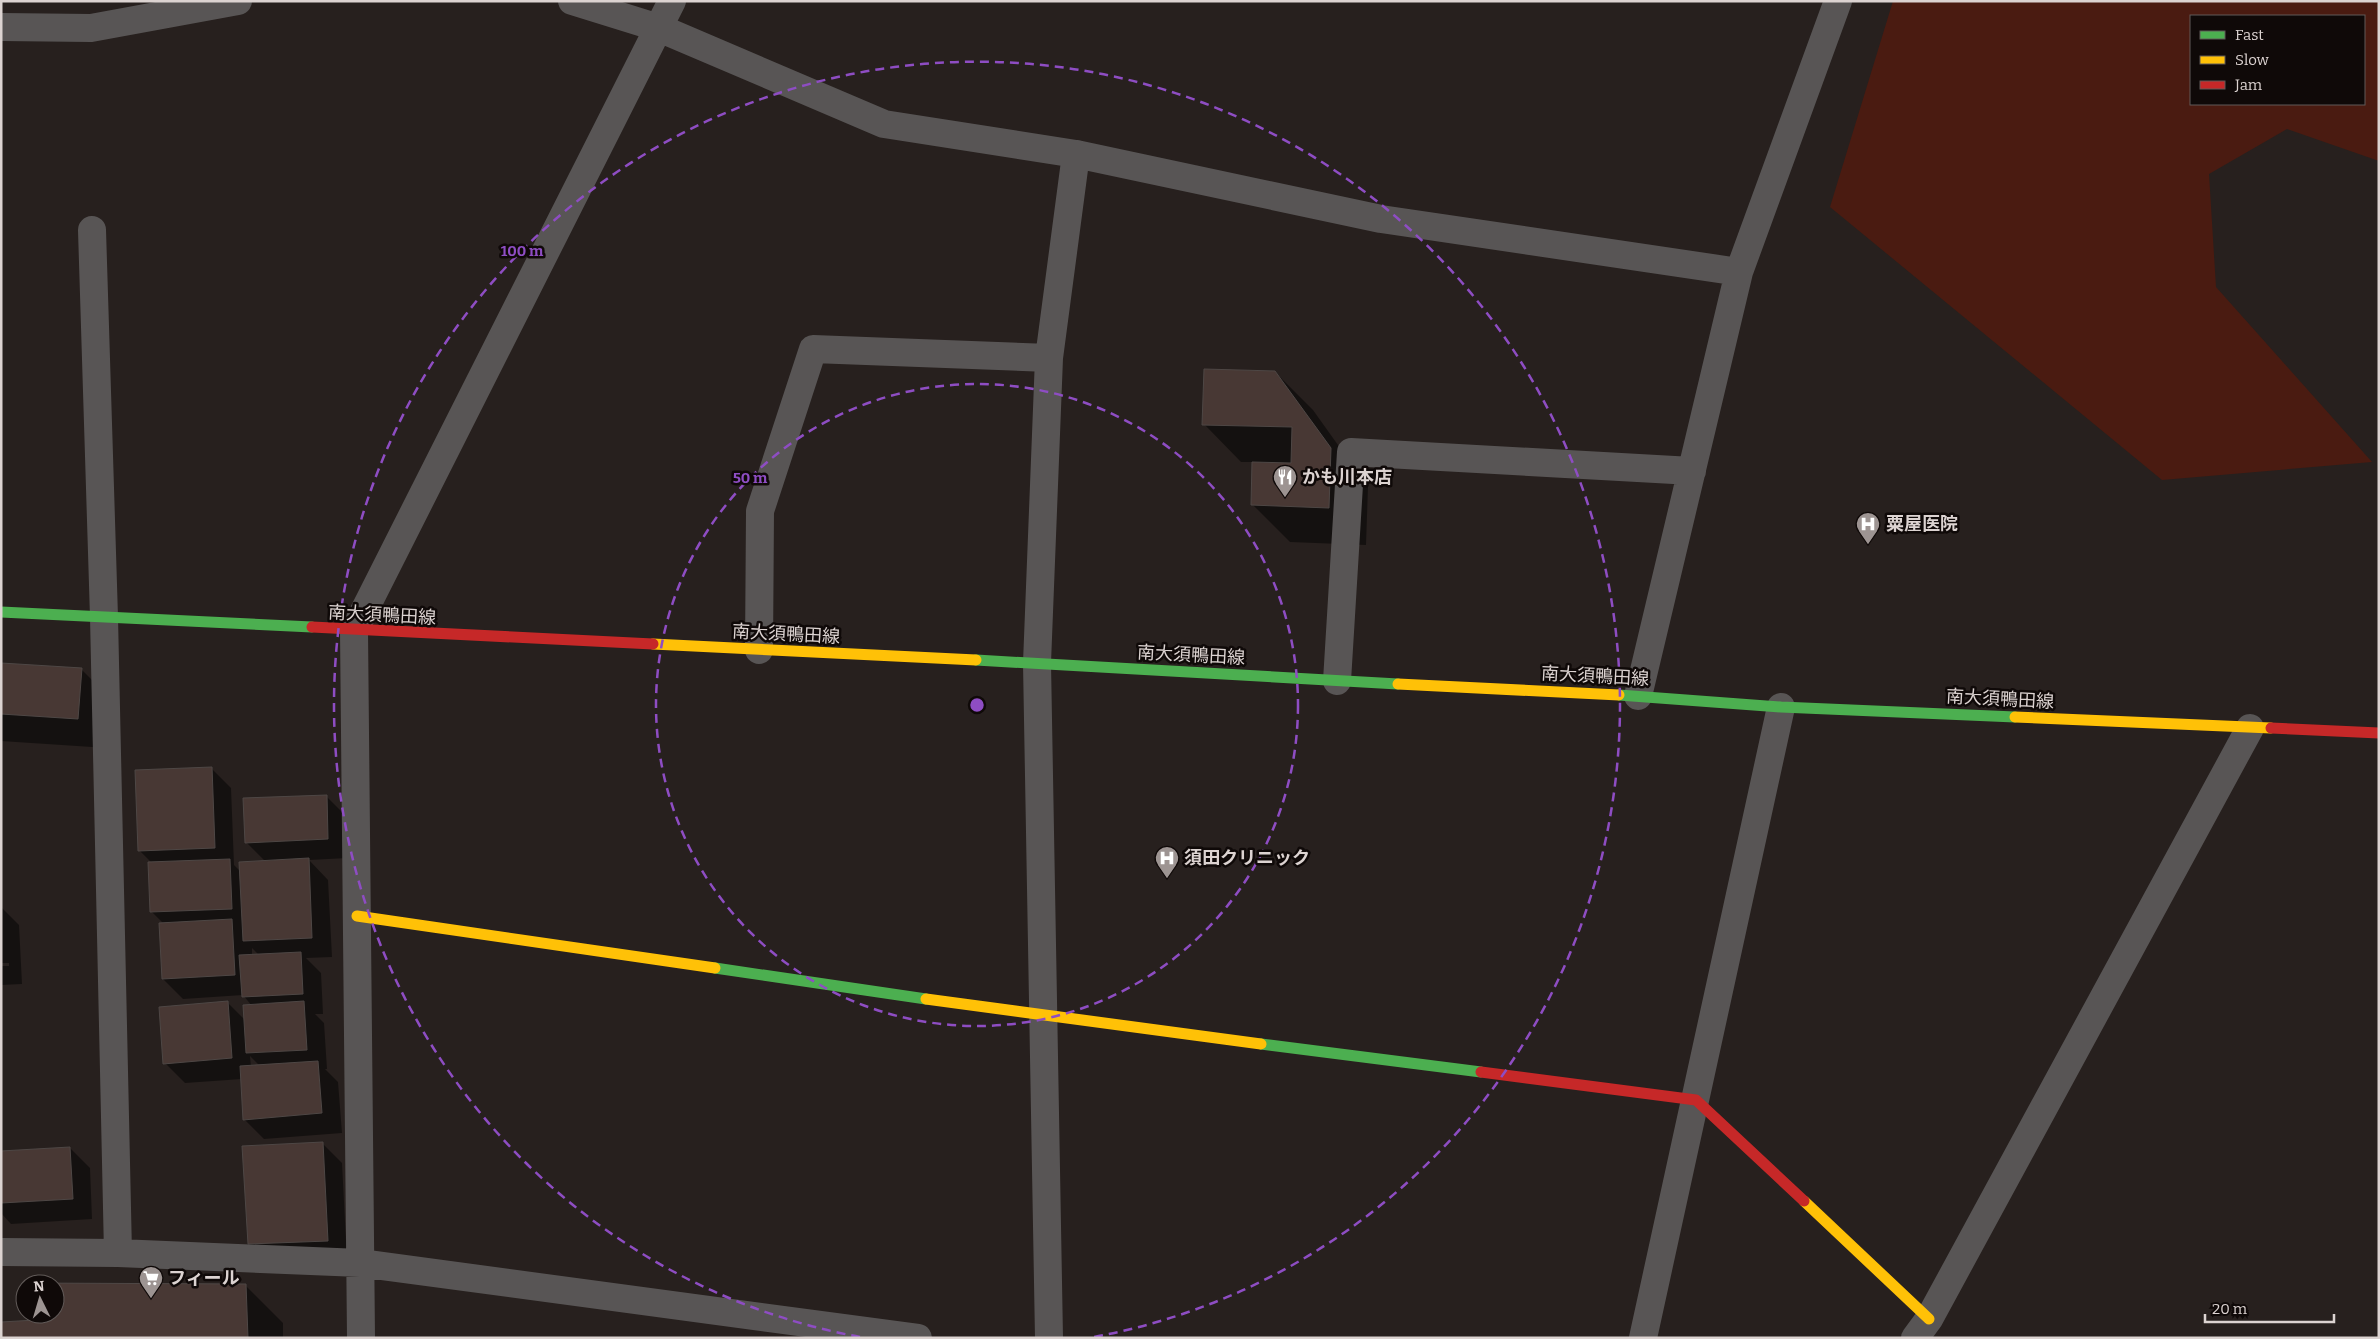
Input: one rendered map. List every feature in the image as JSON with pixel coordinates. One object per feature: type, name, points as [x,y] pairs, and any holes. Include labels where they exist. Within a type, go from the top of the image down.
[{"type":"main road","name":"南大須鴨田線","points":[[1,612],[354,631],[1037,663],[1337,681],[1638,696],[1781,707],[2379,733]]},
{"type":"main road","points":[[357,916],[1042,1016],[1696,1100],[1922,1329]]},
{"type":"street","points":[[1,27],[91,28],[238,1]]},
{"type":"street","points":[[572,1],[659,28],[884,124],[1076,154],[1381,219],[1739,272]]},
{"type":"street","points":[[361,1338],[354,631],[672,1]]},
{"type":"street","points":[[1638,696],[1739,272],[1838,1]]},
{"type":"street","points":[[1048,1338],[1037,663],[1049,358],[1076,154]]},
{"type":"street","points":[[92,230],[104,617],[118,1253]]},
{"type":"street","points":[[759,650],[760,510],[813,349],[1049,358]]},
{"type":"street","points":[[1337,681],[1351,452],[1692,471]]},
{"type":"street","points":[[1643,1338],[1781,707]]},
{"type":"street","points":[[1922,1329],[2250,728]]},
{"type":"street","points":[[1,1252],[118,1253],[360,1263],[918,1338]]},
{"type":"shaded area","points":[[1893,1],[2379,1],[2379,161],[2287,129],[2209,174],[2216,287],[2372,462],[2162,480],[1830,207]]},
{"type":"building","points":[[1204,369],[1275,371],[1331,448],[1329,508],[1251,505],[1252,462],[1291,463],[1292,427],[1202,425]]},
{"type":"building","points":[[1,663],[82,668],[78,719],[1,714]]},
{"type":"building","points":[[212,767],[215,848],[138,851],[135,770]]},
{"type":"building","points":[[327,795],[328,839],[245,843],[243,798]]},
{"type":"building","points":[[309,858],[312,938],[243,941],[239,862]]},
{"type":"building","points":[[230,859],[232,909],[150,912],[148,862]]},
{"type":"building","points":[[232,919],[235,975],[162,979],[159,923]]},
{"type":"building","points":[[301,952],[303,994],[242,997],[239,955]]},
{"type":"building","points":[[228,1001],[232,1058],[163,1064],[159,1007]]},
{"type":"building","points":[[304,1001],[307,1050],[246,1053],[243,1005]]},
{"type":"building","points":[[318,1061],[322,1113],[243,1120],[240,1066]]},
{"type":"building","points":[[323,1142],[328,1241],[248,1244],[242,1146]]},
{"type":"building","points":[[70,1147],[73,1199],[1,1203],[1,1151]]},
{"type":"building","name":"フィール","points":[[65,1283],[246,1284],[248,1338],[1,1338],[1,1322],[15,1321],[15,1324],[65,1324]]},
{"type":"traffic: fast","points":[[1,612],[312,627]]},
{"type":"traffic: fast","points":[[976,660],[1398,684]]},
{"type":"traffic: fast","points":[[1619,695],[1781,707],[2015,717]]},
{"type":"traffic: fast","points":[[715,968],[926,999]]},
{"type":"traffic: fast","points":[[1261,1044],[1481,1072]]},
{"type":"traffic: slow","points":[[653,644],[976,660]]},
{"type":"traffic: slow","points":[[1398,684],[1619,695]]},
{"type":"traffic: slow","points":[[2015,717],[2271,728]]},
{"type":"traffic: slow","points":[[357,916],[715,968]]},
{"type":"traffic: slow","points":[[926,999],[1261,1044]]},
{"type":"traffic: slow","points":[[1804,1201],[1929,1319]]},
{"type":"traffic: jam","points":[[312,627],[653,644]]},
{"type":"traffic: jam","points":[[2271,728],[2379,733]]},
{"type":"traffic: jam","points":[[1481,1072],[1696,1100],[1804,1201]]},
{"type":"place","name":"かも川本店","points":[[1285,498]]},
{"type":"place","name":"粟屋医院","points":[[1868,545]]},
{"type":"place","name":"須田クリニック","points":[[1167,879]]},
{"type":"place","name":"フィール","points":[[151,1299]]}]
